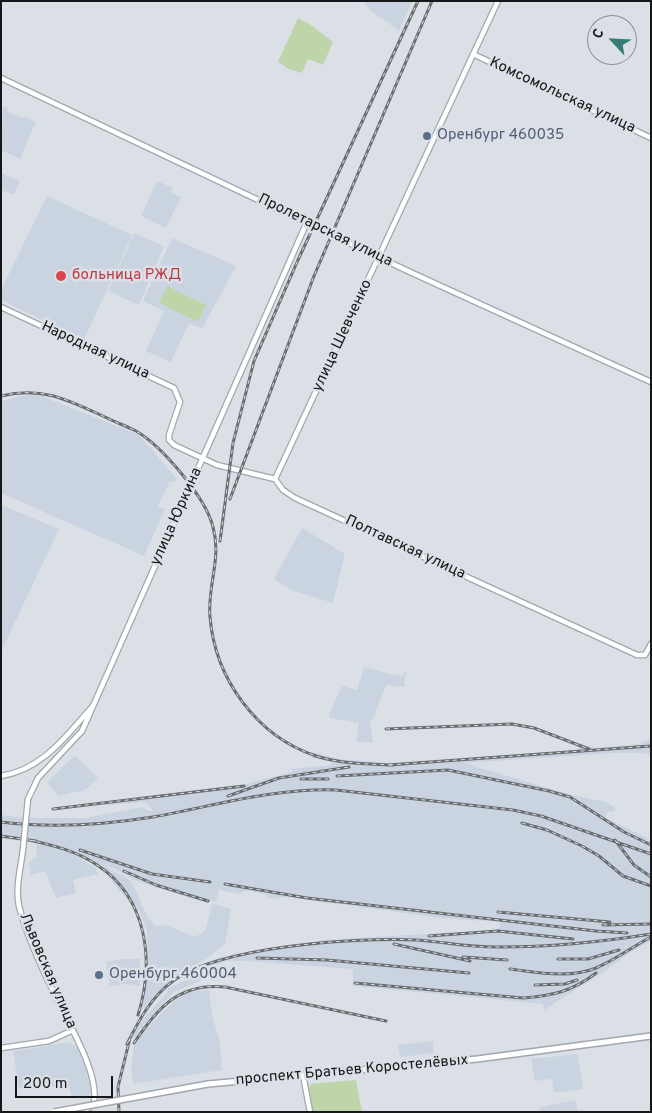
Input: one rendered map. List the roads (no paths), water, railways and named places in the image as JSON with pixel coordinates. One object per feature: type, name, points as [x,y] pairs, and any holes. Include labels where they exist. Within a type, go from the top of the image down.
[{"type":"main road","name":"улица Шевченко","points":[[275,480],[498,1]]},
{"type":"main road","name":"Комсомольская улица","points":[[473,54],[651,138]]},
{"type":"main road","name":"Пролетарская улица","points":[[1,78],[380,257],[651,382]]},
{"type":"main road","name":"улица Юркина","points":[[28,799],[38,778],[76,740],[94,704],[307,222]]},
{"type":"main road","name":"Народная улица","points":[[1,307],[174,388],[180,402],[170,429],[170,440]]},
{"type":"main road","name":"Полтавская улица","points":[[170,440],[217,465],[275,480],[283,490],[295,498],[637,655],[645,655],[651,644]]},
{"type":"main road","points":[[1,776],[22,771],[36,764],[51,752],[94,704]]},
{"type":"main road","points":[[69,732],[76,735],[76,740]]},
{"type":"main road","name":"Львовская улица","points":[[28,799],[18,889],[19,905],[33,946],[91,1078],[94,1098],[89,1108],[80,1112]]},
{"type":"main road","points":[[1,1048],[49,1041],[71,1031]]},
{"type":"main road","name":"проспект Братьев Коростелёвых","points":[[54,1112],[208,1084],[468,1060],[651,1036]]},
{"type":"main road","points":[[303,1075],[310,1112]]},
{"type":"railway","points":[[220,541],[233,443],[254,361],[298,260],[418,1]]},
{"type":"railway","points":[[230,499],[314,276],[432,1]]},
{"type":"railway","points":[[1,396],[16,393],[55,396],[136,431],[158,448],[182,474],[202,502],[213,527],[216,550],[210,594],[210,617],[220,662],[242,702],[257,719],[294,747],[325,759],[364,764],[394,765]]},
{"type":"railway","points":[[386,729],[512,724],[534,728],[589,749]]},
{"type":"railway","points":[[389,765],[651,746]]},
{"type":"railway","points":[[228,796],[279,778],[349,767]]},
{"type":"railway","points":[[337,776],[448,770],[549,791],[570,797],[624,832],[651,845]]},
{"type":"railway","points":[[301,779],[328,779]]},
{"type":"railway","points":[[53,809],[244,786]]},
{"type":"railway","points":[[1,822],[39,825],[115,822],[153,817],[266,795],[313,790],[336,790],[513,810],[541,816],[651,854]]},
{"type":"railway","points":[[522,823],[547,830],[582,846],[599,856],[623,876],[651,886]]},
{"type":"railway","points":[[1,836],[36,841]]},
{"type":"railway","points":[[29,840],[64,849],[89,860],[114,878],[127,894],[143,932],[146,952],[146,973],[138,1015]]},
{"type":"railway","points":[[615,840],[634,865],[651,877]]},
{"type":"railway","points":[[80,850],[152,874],[210,882]]},
{"type":"railway","points":[[124,871],[156,885],[208,901]]},
{"type":"railway","points":[[225,884],[307,898],[627,933]]},
{"type":"railway","points":[[498,912],[610,922]]},
{"type":"railway","points":[[603,925],[651,924]]},
{"type":"railway","points":[[429,936],[498,931],[573,939]]},
{"type":"railway","points":[[127,1044],[152,1002],[173,981],[195,969],[223,959],[255,952],[290,946],[361,940],[417,940],[480,947],[500,947],[595,942],[651,934]]},
{"type":"railway","points":[[510,969],[553,974],[586,971],[610,961],[651,937]]},
{"type":"railway","points":[[394,944],[470,961]]},
{"type":"railway","points":[[558,959],[588,959],[619,950]]},
{"type":"railway","points":[[463,957],[507,960]]},
{"type":"railway","points":[[257,958],[327,960],[469,973]]},
{"type":"railway","points":[[355,983],[523,998],[543,996],[562,991],[579,984],[596,973]]},
{"type":"railway","points":[[535,985],[565,984],[577,980]]},
{"type":"railway","points":[[134,1043],[152,1018],[171,1000],[182,993],[209,987],[225,987],[386,1021]]},
{"type":"railway","points":[[119,1112],[118,1087],[130,1038]]},
{"type":"place","name":"Оренбург 460035","points":[[427,136]]},
{"type":"place","name":"больница РЖД","points":[[61,276]]},
{"type":"place","name":"Оренбург 460004","points":[[99,975]]}]
